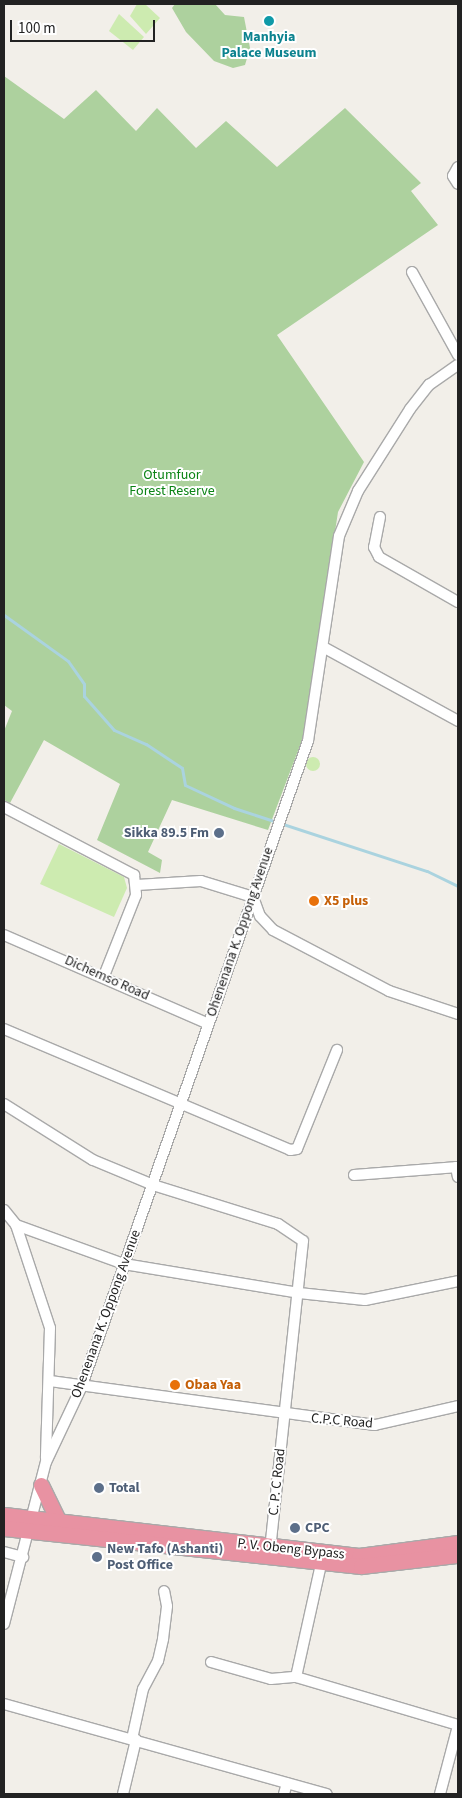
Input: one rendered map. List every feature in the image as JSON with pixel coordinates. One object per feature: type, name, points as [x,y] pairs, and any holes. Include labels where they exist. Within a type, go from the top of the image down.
[{"type":"highway","points":[[40,1485],[59,1522]]},
{"type":"highway","name":"P. V. Obeng Bypass","points":[[4,1515],[31,1525],[321,1564],[390,1566],[458,1555]]},
{"type":"highway","name":"P. V. Obeng Bypass","points":[[4,1528],[59,1522],[270,1548],[373,1556],[458,1543]]},
{"type":"street","points":[[458,167],[453,176],[458,184]]},
{"type":"street","points":[[412,272],[458,355]]},
{"type":"street","name":"Ohenenana K. Oppong Avenue","points":[[4,1624],[23,1557],[46,1462],[81,1388],[278,821],[308,741],[323,647],[329,588],[349,510],[410,409],[429,385],[458,365]]},
{"type":"street","points":[[380,517],[374,547],[379,557],[458,602]]},
{"type":"street","points":[[323,647],[458,721]]},
{"type":"street","points":[[4,807],[126,868],[137,885]]},
{"type":"street","points":[[137,885],[201,881],[253,897],[260,916],[273,930],[389,991],[458,1014]]},
{"type":"street","points":[[104,976],[137,885]]},
{"type":"street","name":"Dichemso Road","points":[[4,935],[104,976],[209,1024]]},
{"type":"street","points":[[4,1029],[180,1105],[294,1150],[337,1050]]},
{"type":"street","points":[[4,1104],[94,1160],[153,1185]]},
{"type":"street","points":[[354,1175],[458,1170]]},
{"type":"street","name":"C. P. C Road","points":[[153,1185],[298,1235],[304,1251],[270,1548]]},
{"type":"street","points":[[4,1210],[16,1225],[50,1328],[50,1381],[46,1462]]},
{"type":"street","points":[[16,1225],[124,1264],[299,1293],[365,1300],[458,1281]]},
{"type":"street","name":"C.P.C Road","points":[[50,1381],[81,1388],[284,1416],[375,1425],[458,1406]]},
{"type":"street","points":[[4,1552],[23,1557]]},
{"type":"street","points":[[296,1677],[321,1564]]},
{"type":"street","points":[[123,1794],[143,1689],[158,1661],[163,1639],[167,1606],[164,1591]]},
{"type":"street","points":[[211,1662],[271,1680],[296,1677],[458,1725],[440,1794]]},
{"type":"street","points":[[4,1704],[327,1794]]},
{"type":"street","points":[[284,1794],[287,1783]]},
{"type":"green space","points":[[137,4],[145,4],[160,18],[146,34],[130,16]]},
{"type":"green space","points":[[175,4],[215,4],[225,15],[244,17],[250,48],[245,65],[233,68],[214,61],[186,32],[172,8]]},
{"type":"green space","points":[[119,14],[144,37],[133,50],[109,31]]},
{"type":"green space","name":"Otumfuor Forest Reserve","points":[[4,76],[64,119],[96,90],[136,131],[157,108],[196,148],[226,121],[277,167],[345,108],[421,183],[411,191],[438,225],[277,335],[364,462],[338,512],[304,735],[268,830],[172,800],[148,852],[162,860],[160,873],[97,840],[120,784],[44,740],[10,803],[4,800],[4,731],[12,711],[4,705]]},
{"type":"green space","points":[[313,757],[318,759],[320,764],[318,769],[313,771],[308,769],[306,764],[308,759]]},
{"type":"green space","points":[[59,844],[124,877],[127,888],[114,917],[40,884]]},
{"type":"waterway","points":[[4,615],[68,661],[84,684],[84,696],[114,730],[146,744],[182,768],[185,785],[234,808],[427,871],[458,886]]},
{"type":"place","name":"Manhyia Palace Museum","points":[[269,21]]},
{"type":"place","name":"Sikka 89.5 Fm","points":[[219,833]]},
{"type":"place","name":"X5 plus","points":[[314,901]]},
{"type":"place","name":"Obaa Yaa","points":[[175,1385]]},
{"type":"place","name":"Total","points":[[99,1488]]},
{"type":"place","name":"CPC","points":[[295,1528]]},
{"type":"place","name":"New Tafo (Ashanti) Post Office","points":[[97,1557]]}]
